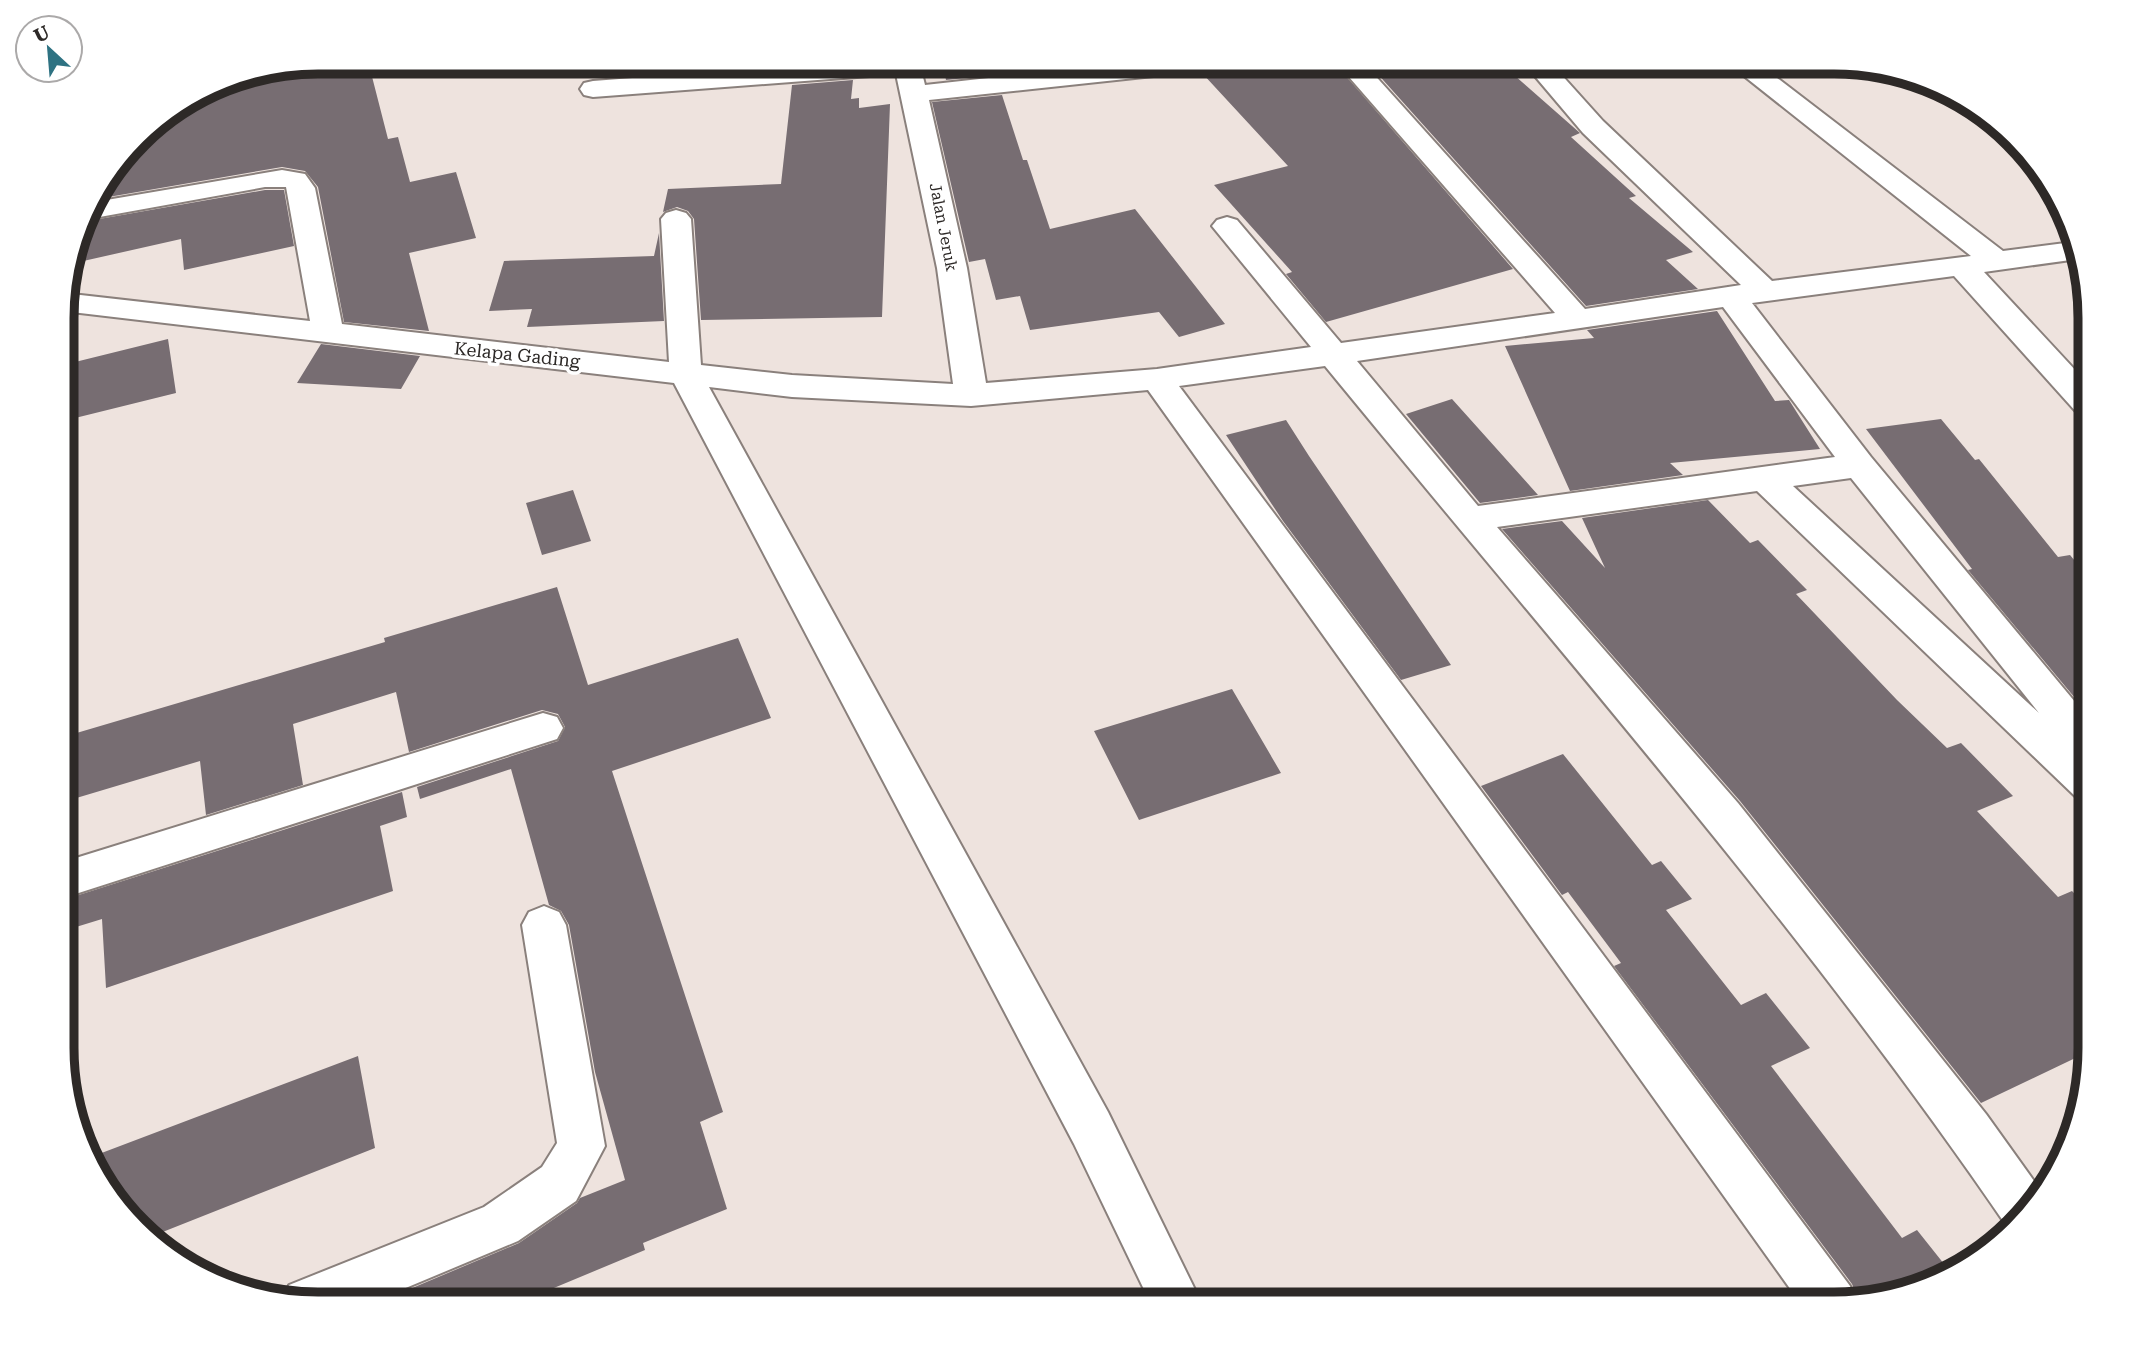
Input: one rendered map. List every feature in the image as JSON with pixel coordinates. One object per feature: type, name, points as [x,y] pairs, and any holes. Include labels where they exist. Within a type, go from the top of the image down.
[{"type":"street","points":[[593,89],[774,74]]},
{"type":"street","name":"Jalan Jeruk","points":[[909,74],[943,215],[965,339],[971,395]]},
{"type":"street","points":[[914,94],[1099,74]]},
{"type":"street","points":[[1360,74],[1578,320]]},
{"type":"street","points":[[1546,74],[1594,128],[1765,292]]},
{"type":"street","points":[[1755,74],[1998,262]]},
{"type":"street","points":[[99,210],[265,180],[295,180],[301,188],[328,334]]},
{"type":"street","points":[[676,219],[686,374],[1091,1128],[1171,1292]]},
{"type":"street","points":[[1227,226],[1470,519],[1723,816],[1969,1130],[2021,1204]]},
{"type":"street","name":"Kelapa Gading","points":[[75,303],[792,386],[971,395],[1157,379],[1731,296],[2069,252]]},
{"type":"street","points":[[1962,266],[2078,393]]},
{"type":"street","points":[[1731,296],[1859,465],[2078,733]]},
{"type":"street","points":[[1157,379],[1823,1292]]},
{"type":"street","points":[[1470,519],[1859,465]]},
{"type":"street","points":[[1766,480],[2078,774]]},
{"type":"street","points":[[74,877],[542,728]]},
{"type":"street","points":[[334,1292],[501,1224],[559,1184],[581,1146],[544,925]]},
{"type":"building","points":[[371,74],[388,139],[398,137],[410,182],[456,172],[476,238],[409,253],[429,331],[344,322],[318,187],[305,171],[282,167],[105,198],[124,169],[145,145],[169,124],[195,106],[239,86],[294,75]]},
{"type":"building","points":[[945,74],[997,75],[946,80]]},
{"type":"building","points":[[1203,74],[1344,74],[1513,269],[1326,322],[1286,274],[1292,272],[1214,185],[1288,166]]},
{"type":"building","points":[[1378,74],[1513,74],[1580,133],[1571,137],[1636,196],[1629,198],[1693,252],[1666,260],[1698,289],[1586,306]]},
{"type":"building","points":[[853,80],[851,99],[859,98],[859,108],[890,104],[882,317],[701,320],[694,219],[688,211],[677,207],[663,212],[668,189],[781,184],[792,85]]},
{"type":"building","points":[[1002,95],[1023,160],[1027,160],[1050,229],[1135,209],[1225,324],[1179,337],[1159,312],[1030,330],[1020,296],[996,300],[985,259],[969,262],[932,102]]},
{"type":"building","points":[[265,190],[284,190],[294,246],[184,270],[181,239],[81,262],[94,220]]},
{"type":"building","points":[[659,233],[664,321],[527,327],[532,309],[489,311],[504,261],[654,256]]},
{"type":"building","points":[[1717,311],[1775,401],[1789,400],[1820,449],[1670,463],[1683,475],[1570,491],[1505,346],[1594,338],[1587,330]]},
{"type":"building","points":[[168,339],[176,393],[74,418],[74,362]]},
{"type":"building","points":[[321,344],[420,356],[401,389],[297,383]]},
{"type":"building","points":[[1452,399],[1538,495],[1480,503],[1406,414]]},
{"type":"building","points":[[1941,419],[1975,460],[1979,459],[2058,557],[2070,555],[2078,565],[2078,702],[1968,570],[1972,569],[1866,429]]},
{"type":"building","points":[[1286,420],[1451,665],[1401,680],[1283,521],[1226,435]]},
{"type":"building","points":[[573,490],[591,541],[542,555],[526,503]]},
{"type":"building","points":[[1708,500],[1750,543],[1758,540],[1807,590],[1796,594],[1897,700],[1947,748],[1961,743],[2013,796],[1977,811],[2058,897],[2072,891],[2078,897],[2078,1057],[1981,1103],[1740,801],[1502,529],[1562,521],[1605,568],[1582,518]]},
{"type":"building","points":[[557,587],[588,685],[738,638],[771,718],[612,771],[723,1112],[700,1122],[727,1209],[643,1243],[645,1250],[544,1292],[403,1292],[519,1243],[577,1203],[580,1198],[625,1180],[595,1072],[569,925],[561,911],[549,905],[511,769],[420,799],[417,787],[558,741],[565,727],[558,714],[542,710],[409,752],[396,692],[293,724],[303,785],[206,815],[200,761],[74,799],[74,734],[385,642],[384,638]]},
{"type":"building","points":[[1232,689],[1281,773],[1139,820],[1094,731]]},
{"type":"building","points":[[1563,754],[1652,865],[1661,861],[1692,899],[1666,910],[1741,1005],[1766,993],[1810,1048],[1771,1066],[1902,1238],[1917,1230],[1945,1266],[1898,1284],[1855,1291],[1852,1284],[1614,966],[1621,963],[1568,892],[1562,895],[1481,786]]},
{"type":"building","points":[[402,792],[407,817],[380,826],[393,891],[106,988],[102,919],[74,928],[74,896]]},
{"type":"building","points":[[358,1056],[375,1148],[159,1233],[134,1209],[98,1154]]}]
